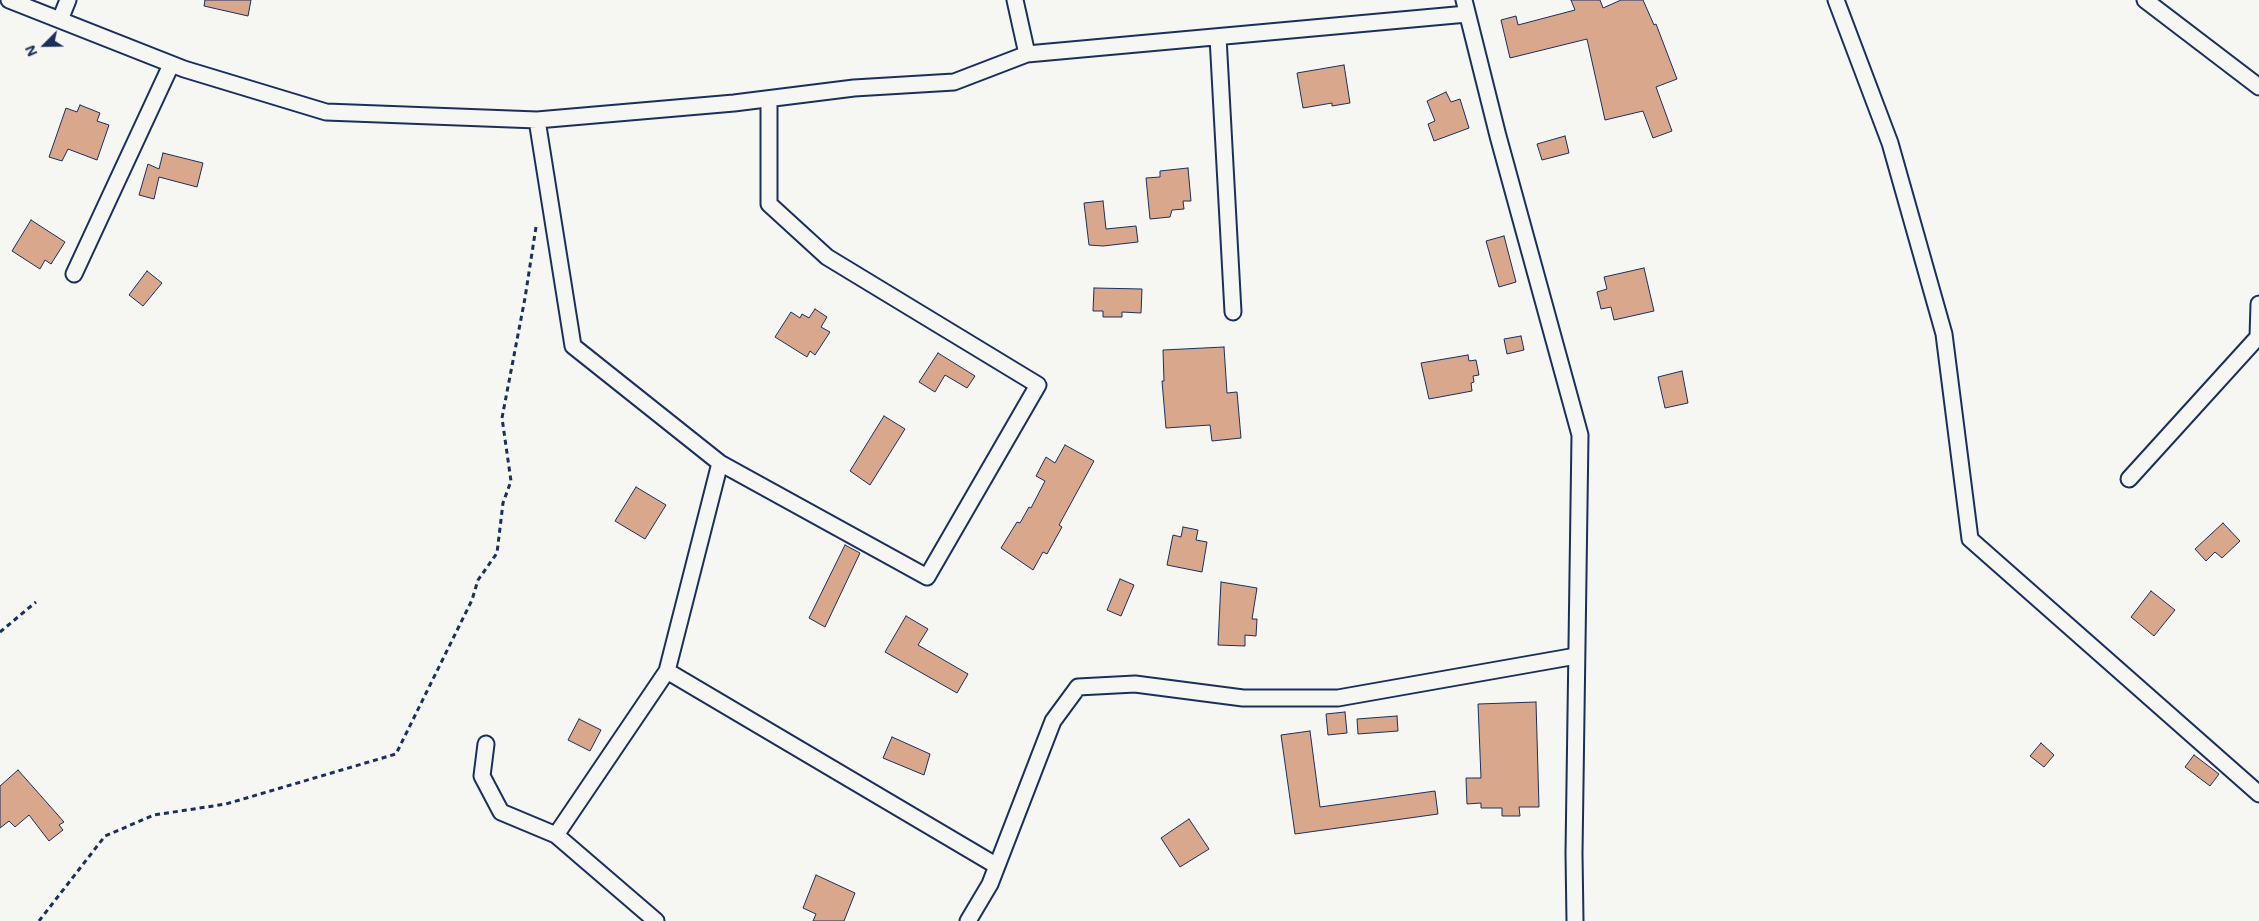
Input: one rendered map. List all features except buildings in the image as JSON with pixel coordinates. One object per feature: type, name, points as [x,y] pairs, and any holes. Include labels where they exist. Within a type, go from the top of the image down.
[{"type":"street","points":[[9,0],[171,64],[326,112],[537,120],[854,88],[954,82],[1027,54],[1218,37],[1466,7],[1498,136],[1580,435],[1576,656],[1575,921]]},
{"type":"street","points":[[60,20],[68,0]]},
{"type":"street","points":[[1015,0],[1027,54]]},
{"type":"street","points":[[1836,0],[1890,143],[1944,334],[1970,539],[2259,794]]},
{"type":"street","points":[[2145,0],[2259,87]]},
{"type":"street","points":[[1218,37],[1233,312]]},
{"type":"street","points":[[74,274],[171,64]]},
{"type":"street","points":[[537,120],[573,346],[720,463],[927,577],[1038,385],[827,257],[769,204],[769,98]]},
{"type":"street","points":[[2129,479],[2258,337],[2259,304]]},
{"type":"street","points":[[556,835],[668,671],[720,463]]},
{"type":"street","points":[[968,921],[990,884],[1053,721],[1078,687],[1134,684],[1243,698],[1338,698],[1576,656]]},
{"type":"street","points":[[668,671],[997,866]]},
{"type":"street","points":[[486,744],[482,776],[502,812],[556,835],[656,921]]},
{"type":"path","points":[[39,921],[104,836],[154,815],[226,804],[396,754],[472,600],[478,580],[497,553],[503,503],[511,481],[502,418],[525,298],[536,224]]},
{"type":"path","points":[[0,632],[36,602]]}]
